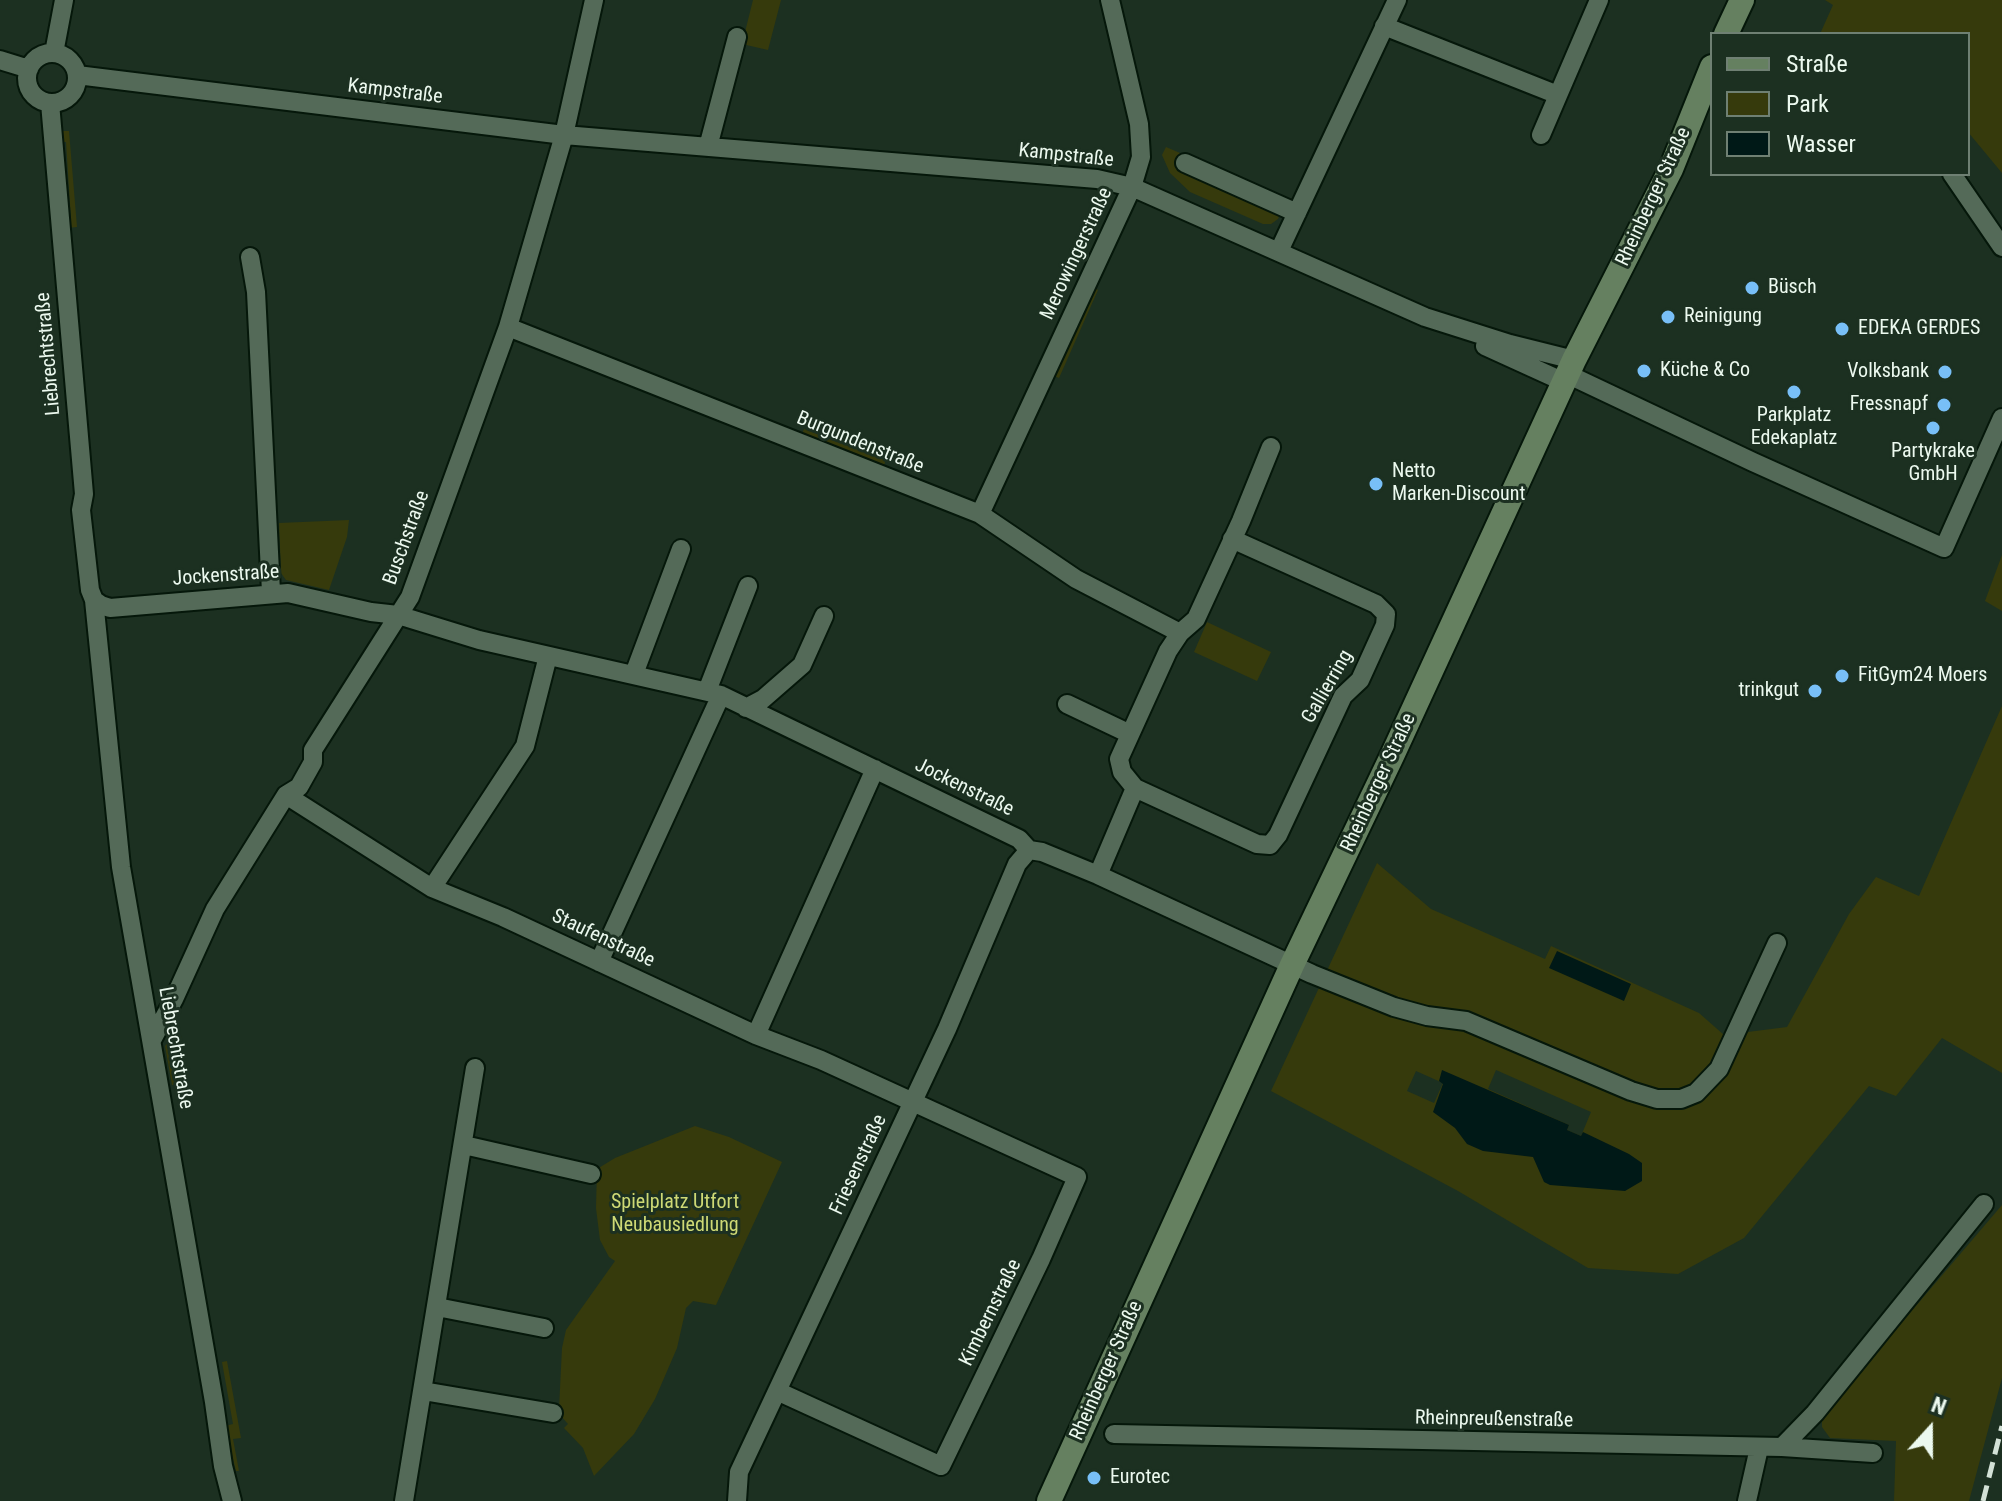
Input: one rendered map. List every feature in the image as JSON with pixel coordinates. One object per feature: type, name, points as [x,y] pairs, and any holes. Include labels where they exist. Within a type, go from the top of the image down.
[{"type":"main road","points":[[1727,32],[1742,0]]},
{"type":"main road","name":"Rheinberger Straße","points":[[1049,1501],[1292,965],[1392,756],[1568,372],[1660,193],[1710,72]]},
{"type":"street","points":[[54,53],[64,0]]},
{"type":"street","name":"Buschstraße","points":[[152,1040],[215,909],[286,795],[299,787],[313,762],[313,750],[410,597],[508,327],[564,135],[594,0]]},
{"type":"street","name":"Merowingerstraße","points":[[980,514],[1132,187],[1141,157],[1139,124],[1110,0]]},
{"type":"street","points":[[1279,251],[1397,0]]},
{"type":"street","points":[[1541,135],[1599,0]]},
{"type":"street","points":[[1384,26],[1558,95]]},
{"type":"street","points":[[708,147],[737,37]]},
{"type":"street","points":[[54,53],[69,59],[77,75],[73,92],[59,102],[50,103],[41,101],[29,89],[27,81],[29,69],[36,58],[54,53]]},
{"type":"street","points":[[0,60],[29,69]]},
{"type":"street","name":"Kampstraße","points":[[77,75],[564,135],[1097,179],[1132,187],[1440,322],[1568,372],[1753,462],[1944,548],[2002,418]]},
{"type":"street","name":"Liebrechtstraße","points":[[50,103],[84,494],[81,510],[90,590],[98,603],[121,867],[223,1466],[232,1501]]},
{"type":"street","points":[[1185,163],[1297,213]]},
{"type":"street","points":[[1953,176],[2002,247]]},
{"type":"street","points":[[250,257],[256,292],[271,592]]},
{"type":"street","name":"Burgundenstraße","points":[[508,327],[980,514],[1076,579],[1130,610],[1180,633]]},
{"type":"street","points":[[1098,875],[1135,788],[1122,772],[1119,759],[1168,651],[1180,633],[1196,619],[1271,447]]},
{"type":"street","name":"Gallierring","points":[[1135,788],[1257,844],[1270,845],[1278,835],[1343,696],[1360,680],[1385,625],[1386,614],[1376,604],[1232,539]]},
{"type":"street","points":[[634,674],[681,549]]},
{"type":"street","points":[[599,962],[714,693],[748,586]]},
{"type":"street","name":"Jockenstraße","points":[[98,603],[110,608],[271,592],[311,596],[371,612],[398,615],[479,640],[714,693],[1019,839],[1029,850],[1042,852],[1098,875],[1292,965],[1382,1003],[1427,1016],[1466,1021],[1500,1033],[1631,1091],[1657,1099],[1681,1099],[1696,1093],[1719,1069],[1777,943]]},
{"type":"street","points":[[746,708],[763,699],[802,665],[824,616]]},
{"type":"street","points":[[432,888],[525,746],[548,656]]},
{"type":"street","points":[[1067,704],[1130,734]]},
{"type":"street","points":[[756,1035],[875,769]]},
{"type":"street","name":"Staufenstraße","points":[[286,795],[432,888],[913,1103]]},
{"type":"street","name":"Friesenstraße","points":[[737,1501],[739,1472],[913,1103],[1017,864],[1029,850]]},
{"type":"street","points":[[404,1501],[475,1068]]},
{"type":"street","name":"Kimbernstraße","points":[[777,1391],[941,1466],[1041,1259],[1077,1177],[913,1103]]},
{"type":"street","points":[[464,1145],[591,1174]]},
{"type":"street","points":[[1782,1447],[1815,1413],[1984,1204]]},
{"type":"street","points":[[437,1307],[544,1328]]},
{"type":"street","points":[[423,1391],[553,1413]]},
{"type":"street","name":"Rheinpreußenstraße","points":[[1114,1434],[1782,1447],[1873,1453]]},
{"type":"street","points":[[1747,1501],[1759,1448]]},
{"type":"green space","points":[[753,0],[781,0],[768,50],[742,44]]},
{"type":"green space","points":[[1825,0],[2002,0],[2002,173],[1970,134],[1970,32],[1821,32],[1833,5]]},
{"type":"green space","points":[[60,131],[69,131],[77,227],[67,228],[71,220],[66,142],[62,142]]},
{"type":"green space","points":[[1166,147],[1180,153],[1179,167],[1281,212],[1278,219],[1271,224],[1263,224],[1190,192],[1170,173],[1162,155]]},
{"type":"green space","points":[[1094,287],[1098,290],[1059,378],[1054,376]]},
{"type":"green space","points":[[804,429],[886,460],[884,465],[802,434]]},
{"type":"green space","points":[[349,520],[347,537],[329,590],[286,580],[281,573],[279,523]]},
{"type":"green space","points":[[2002,555],[2002,611],[1985,601]]},
{"type":"green space","points":[[1207,622],[1271,652],[1257,681],[1194,652]]},
{"type":"green space","points":[[2002,706],[2002,1073],[1942,1038],[1896,1096],[1869,1086],[1744,1238],[1678,1274],[1588,1268],[1458,1191],[1271,1091],[1377,863],[1431,909],[1545,959],[1551,946],[1699,1013],[1724,1035],[1787,1027],[1849,914],[1876,877],[1919,896]],"holes":[[[1496,1070],[1591,1112],[1581,1136],[1567,1130],[1569,1125],[1488,1089]],[[1416,1071],[1443,1083],[1434,1103],[1407,1091]]]},
{"type":"green space","points":[[175,1035],[182,1037],[177,1066],[178,1086],[172,1085],[165,1046]]},
{"type":"green space","name":"Spielplatz Utfort Neubausiedlung","points":[[695,1126],[729,1137],[782,1162],[716,1305],[693,1301],[686,1308],[677,1348],[655,1399],[634,1434],[594,1476],[583,1448],[564,1428],[568,1424],[559,1409],[566,1330],[615,1261],[609,1257],[600,1240],[596,1208],[597,1169],[615,1158]]},
{"type":"green space","points":[[2002,1205],[2002,1378],[1969,1501],[1894,1501],[1896,1441],[1830,1438],[1822,1427],[1822,1416]]},
{"type":"green space","points":[[227,1361],[241,1438],[233,1439],[239,1471],[236,1471],[225,1426],[233,1424],[222,1362]]},
{"type":"water","points":[[1557,951],[1631,984],[1624,1001],[1549,968]]},
{"type":"water","points":[[1442,1070],[1569,1125],[1567,1130],[1581,1136],[1583,1132],[1629,1154],[1642,1163],[1642,1181],[1625,1191],[1550,1185],[1544,1182],[1533,1157],[1483,1151],[1467,1144],[1455,1128],[1433,1112],[1443,1084],[1439,1081]]},
{"type":"railway","points":[[1983,1501],[2002,1426]]},
{"type":"place","name":"Büsch","points":[[1752,288]]},
{"type":"place","name":"Reinigung","points":[[1668,317]]},
{"type":"place","name":"EDEKA GERDES","points":[[1842,329]]},
{"type":"place","name":"Küche & Co","points":[[1644,371]]},
{"type":"place","name":"Volksbank","points":[[1945,372]]},
{"type":"place","name":"Parkplatz Edekaplatz","points":[[1794,392]]},
{"type":"place","name":"Fressnapf","points":[[1944,405]]},
{"type":"place","name":"Partykrake GmbH","points":[[1933,428]]},
{"type":"place","name":"Netto Marken-Discount","points":[[1376,484]]},
{"type":"place","name":"FitGym24 Moers","points":[[1842,676]]},
{"type":"place","name":"trinkgut","points":[[1815,691]]},
{"type":"place","name":"Eurotec","points":[[1094,1478]]}]
